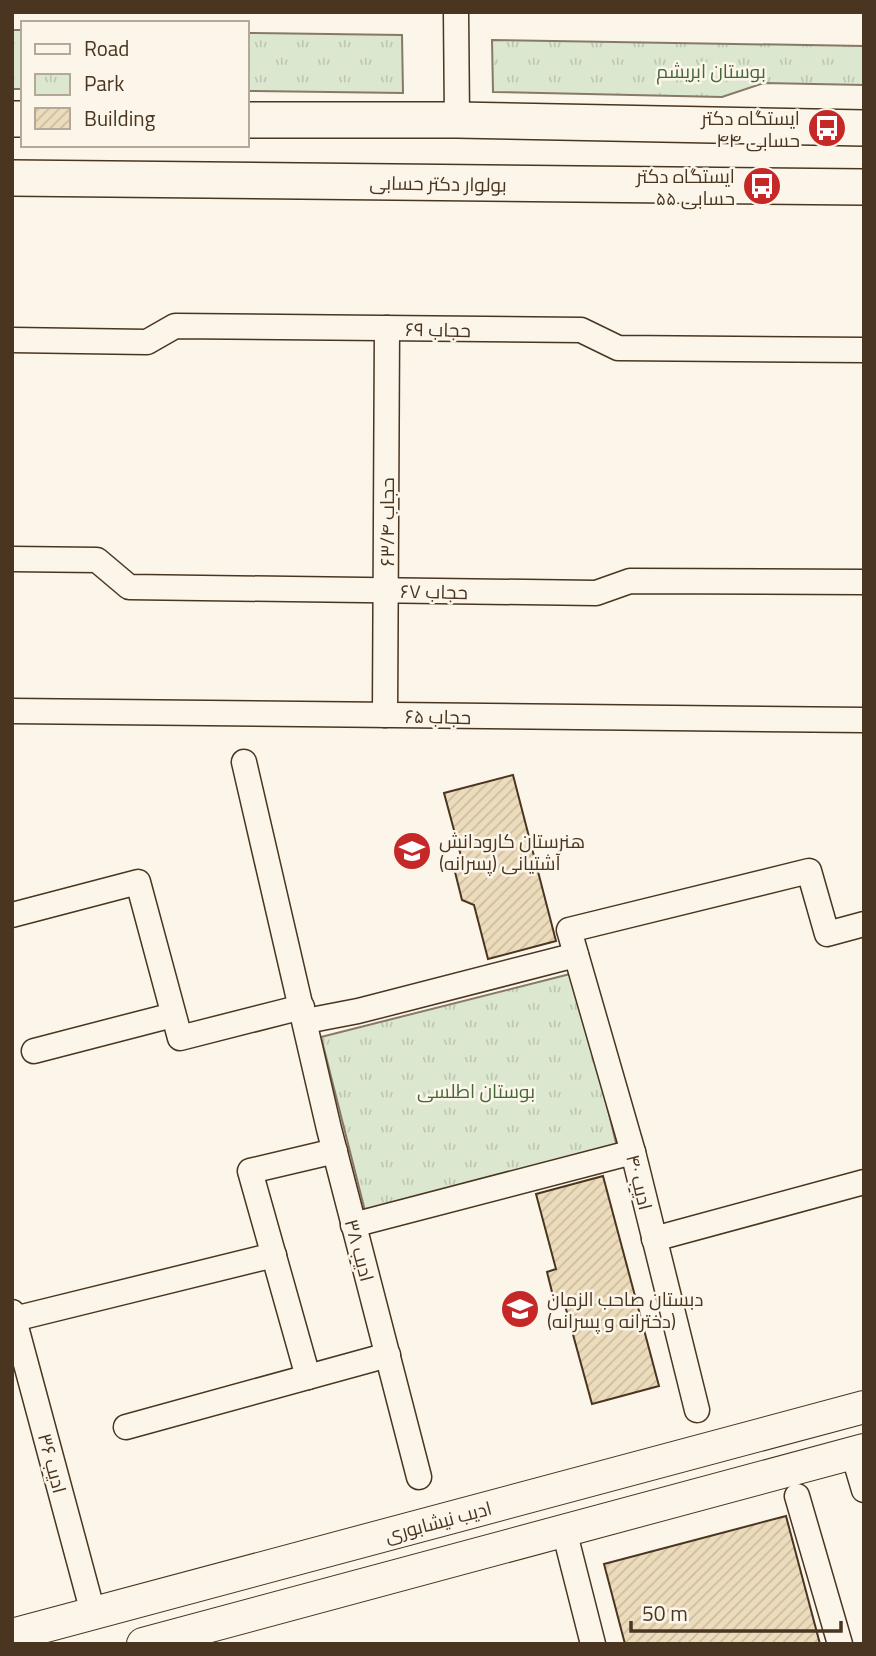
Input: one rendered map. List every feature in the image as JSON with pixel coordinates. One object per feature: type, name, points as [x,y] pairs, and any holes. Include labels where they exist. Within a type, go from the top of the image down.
[{"type":"main road","points":[[248,120],[457,120],[864,128]]},
{"type":"main road","name":"بولوار دکتر حسابی","points":[[12,178],[864,187]]},
{"type":"street","points":[[456,12],[457,120]]},
{"type":"street","name":"حجاب ۶۹","points":[[12,340],[147,342],[175,327],[581,330],[618,348],[864,351]]},
{"type":"street","name":"حجاب ۶۳/۴","points":[[385,715],[387,328]]},
{"type":"street","name":"حجاب ۶۷","points":[[12,559],[97,560],[129,587],[596,593],[630,581],[864,582]]},
{"type":"street","name":"حجاب ۶۵","points":[[12,711],[864,720]]},
{"type":"street","name":"ادیب ۳۸","points":[[244,762],[353,1225],[419,1477]]},
{"type":"street","name":"ادیب ۴۰","points":[[696,1410],[633,1152],[569,930],[809,871],[827,934],[864,924]]},
{"type":"street","points":[[12,915],[138,882],[180,1038],[304,1014],[358,1011],[576,955]]},
{"type":"street","points":[[34,1051],[173,1015]]},
{"type":"street","points":[[308,1377],[250,1171],[335,1151]]},
{"type":"street","points":[[353,1225],[633,1152]]},
{"type":"street","points":[[654,1239],[864,1182]]},
{"type":"street","points":[[13,1315],[274,1255]]},
{"type":"street","name":"ادیب ۳۶","points":[[13,1315],[93,1613]]},
{"type":"street","points":[[126,1427],[388,1355]]},
{"type":"street","name":"ادیب نیشابوری","points":[[12,1635],[864,1407]]},
{"type":"street","points":[[143,1644],[859,1451],[864,1490]]},
{"type":"street","points":[[797,1496],[840,1644]]},
{"type":"street","points":[[564,1530],[593,1644]]},
{"type":"green space","points":[[12,30],[21,30],[21,89],[12,89]]},
{"type":"green space","points":[[248,33],[402,35],[403,93],[248,91]]},
{"type":"green space","name":"بوستان ابریشم","points":[[492,40],[864,46],[864,85],[764,83],[722,97],[493,92]]},
{"type":"green space","name":"بوستان اطلسی","points":[[570,974],[595,1056],[617,1147],[365,1211],[321,1037]]},
{"type":"building","points":[[513,775],[556,941],[488,959],[474,905],[462,900],[454,868],[461,856],[444,793]]},
{"type":"building","points":[[603,1176],[659,1386],[592,1404],[563,1298],[554,1300],[547,1272],[556,1269],[536,1194]]},
{"type":"building","points":[[786,1516],[820,1644],[625,1644],[604,1564]]},
{"type":"place","name":"ایستگاه دکتر حسابی ۴۴","points":[[827,128]]},
{"type":"place","name":"ایستگاه دکتر حسابی ۵۵","points":[[762,186]]},
{"type":"place","name":"هنرستان کارودانش آشتیانی (پسرانه)","points":[[412,851]]},
{"type":"place","name":"دبستان صاحب الزمان (دخترانه و پسرانه)","points":[[520,1309]]}]
